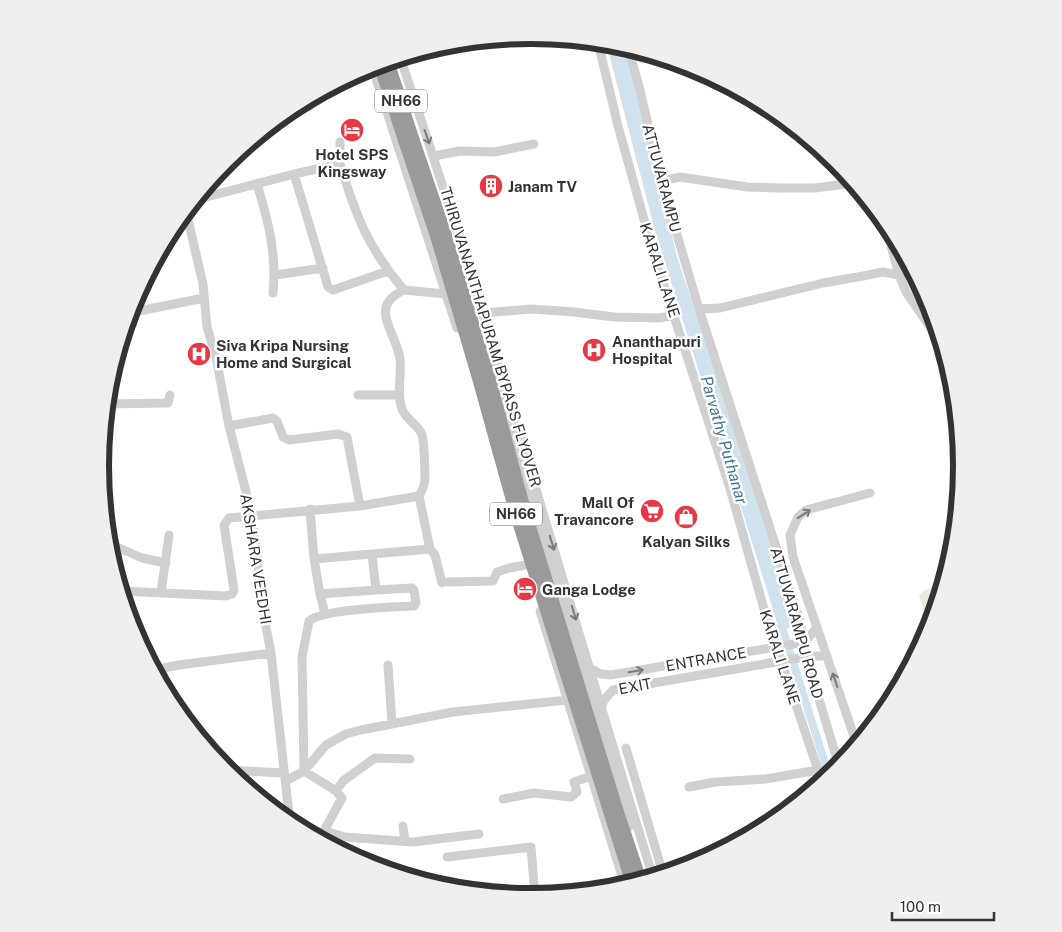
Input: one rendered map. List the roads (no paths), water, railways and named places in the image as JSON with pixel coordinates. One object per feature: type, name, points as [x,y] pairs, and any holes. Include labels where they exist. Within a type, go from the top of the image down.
[{"type":"highway","name":"THIRUVANANTHAPURAM BYPASS FLYOVER","points":[[390,68],[409,142],[519,525],[630,876]]},
{"type":"highway","name":"THIRUVANANTHAPURAM BYPASS FLYOVER","points":[[382,71],[446,235],[489,376],[525,510],[617,810],[639,874]]},
{"type":"street","name":"KARALI LANE","points":[[600,50],[618,126],[654,255],[730,485],[766,616],[819,774]]},
{"type":"street","name":"ATTUVARAMPU","points":[[630,56],[662,181],[699,308]]},
{"type":"street","points":[[402,64],[434,156],[483,313],[651,871]]},
{"type":"street","points":[[375,74],[456,324],[526,565],[622,878]]},
{"type":"street","points":[[340,142],[340,164],[357,217],[388,271],[404,290]]},
{"type":"street","points":[[434,156],[460,151],[494,152],[534,144]]},
{"type":"street","points":[[206,197],[340,164]]},
{"type":"street","points":[[294,174],[323,268],[326,285],[333,290],[388,271]]},
{"type":"street","points":[[662,181],[680,177],[747,187],[779,188],[815,188],[845,184]]},
{"type":"street","points":[[257,184],[269,225],[274,255],[274,293]]},
{"type":"street","name":"AKSHARA VEEDHI","points":[[188,220],[203,284],[207,327],[216,357],[229,426],[252,515],[265,622],[271,653],[289,812]]},
{"type":"street","points":[[891,245],[906,292],[931,329]]},
{"type":"street","points":[[275,275],[323,268]]},
{"type":"street","points":[[699,308],[720,308],[823,283],[883,272],[899,275],[906,271]]},
{"type":"street","points":[[474,285],[465,294],[452,297],[446,294],[404,290],[393,295],[388,301],[385,317],[397,346],[400,360],[401,406],[404,416],[422,435],[425,484],[419,496],[430,549],[435,555],[445,582],[493,581],[497,572],[526,565]]},
{"type":"street","points":[[138,311],[204,298]]},
{"type":"street","name":"ATTUVARAMPU ROAD","points":[[699,308],[800,621],[807,659],[836,757]]},
{"type":"street","points":[[456,324],[461,314],[473,310],[483,313],[531,309],[614,317],[659,318],[675,315]]},
{"type":"street","points":[[492,343],[489,351],[522,471],[643,873]]},
{"type":"street","points":[[113,404],[168,403],[170,395]]},
{"type":"street","points":[[358,395],[400,395]]},
{"type":"street","points":[[229,426],[273,418],[277,422],[283,437],[288,440],[338,434],[346,437],[360,506]]},
{"type":"street","points":[[854,737],[792,556],[790,535],[798,517],[806,510],[870,493]]},
{"type":"street","points":[[128,592],[220,596],[232,594],[234,586],[224,525],[228,518],[310,509],[360,506],[419,496]]},
{"type":"street","points":[[310,509],[314,559],[325,614]]},
{"type":"street","points":[[161,593],[169,535]]},
{"type":"street","points":[[117,547],[142,558],[166,563]]},
{"type":"street","points":[[314,559],[430,549]]},
{"type":"street","points":[[372,554],[376,590]]},
{"type":"street","points":[[304,771],[302,657],[309,621],[313,617],[325,614],[414,606],[416,602],[412,588],[320,594]]},
{"type":"street","name":"ENTRANCE","points":[[589,668],[601,674],[611,675],[805,642],[817,627]]},
{"type":"street","points":[[161,669],[271,653]]},
{"type":"street","name":"EXIT","points":[[601,708],[604,700],[612,690],[811,656],[827,656]]},
{"type":"street","points":[[388,665],[392,724]]},
{"type":"street","points":[[240,772],[285,777],[304,771],[326,745],[346,734],[453,712],[568,700]]},
{"type":"street","points":[[626,748],[661,868]]},
{"type":"street","points":[[336,791],[344,781],[374,758],[410,759]]},
{"type":"street","points":[[688,786],[715,782],[766,779],[818,770]]},
{"type":"street","points":[[304,771],[336,791],[342,798],[325,829],[328,832],[346,838],[405,842],[439,840],[480,834]]},
{"type":"street","points":[[503,799],[534,793],[571,796],[577,792],[574,782],[591,776]]},
{"type":"street","points":[[403,826],[405,842]]},
{"type":"street","points":[[447,858],[530,847],[534,888]]},
{"type":"water","points":[[608,51],[627,55],[678,260],[800,623],[780,632],[655,231]]},
{"type":"waterway","name":"Parvathy Puthanar","points":[[780,621],[826,768]]},
{"type":"place","name":"Hotel SPS Kingsway","points":[[352,130]]},
{"type":"place","name":"Janam TV","points":[[491,186]]},
{"type":"place","name":"Ananthapuri Hospital","points":[[594,350]]},
{"type":"place","name":"Siva Kripa Nursing Home and Surgical","points":[[199,354]]},
{"type":"place","name":"Mall Of Travancore","points":[[652,511]]},
{"type":"place","name":"Kalyan Silks","points":[[686,517]]},
{"type":"place","name":"Ganga Lodge","points":[[525,589]]}]
